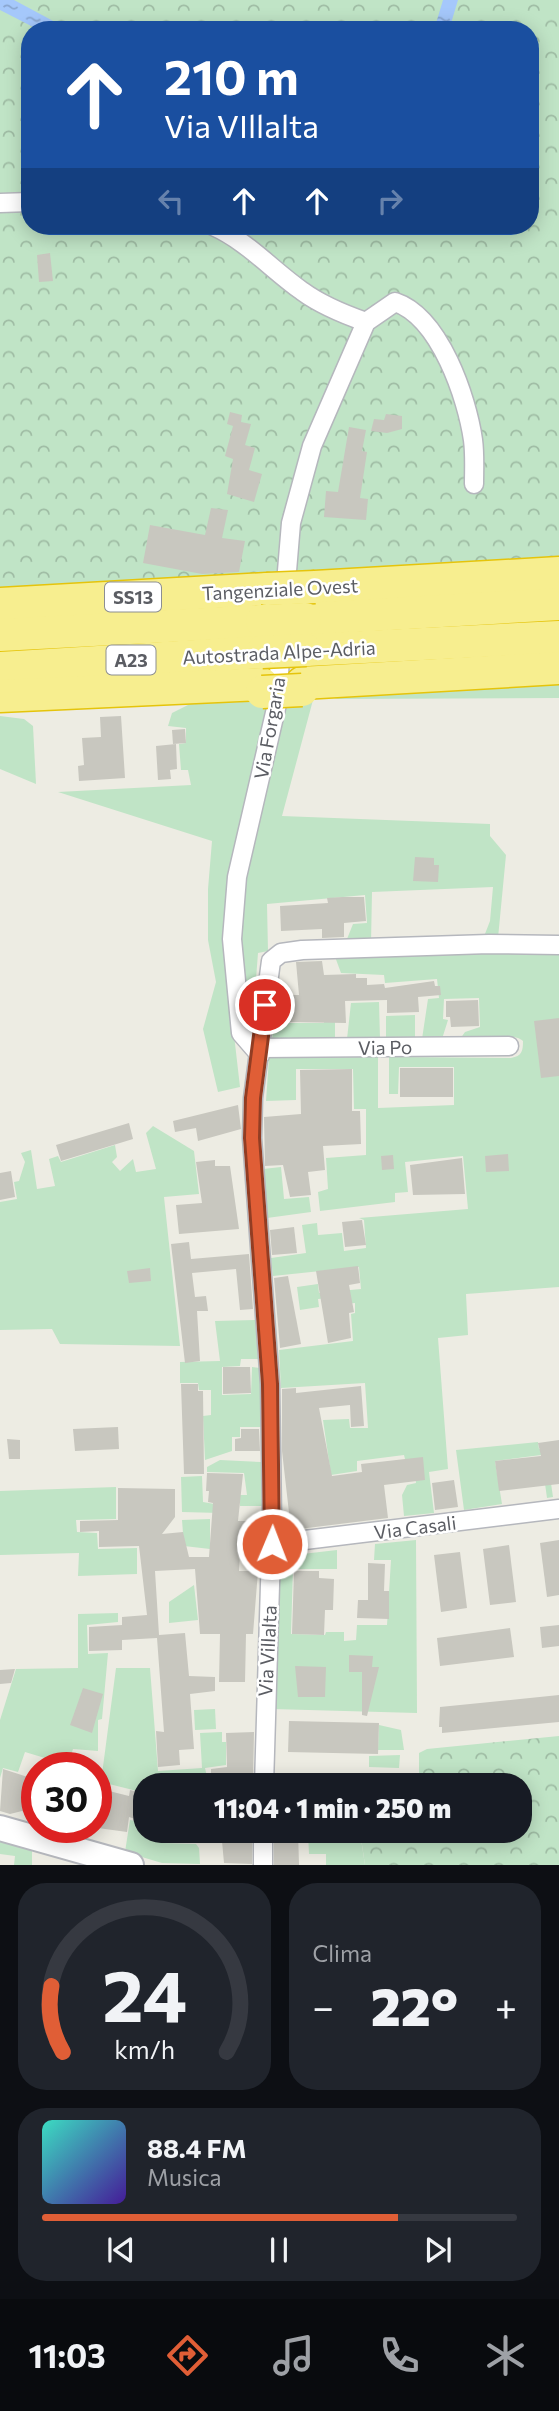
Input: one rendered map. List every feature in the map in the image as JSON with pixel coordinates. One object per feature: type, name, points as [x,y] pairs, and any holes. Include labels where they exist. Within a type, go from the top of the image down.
[{"type":"highway","name":"Tangenziale Ovest","points":[[0,604],[559,573]]},
{"type":"highway","name":"Autostrada Alpe-Adria","points":[[0,635],[559,604]]},
{"type":"highway","name":"Autostrada Alpe-Adria","points":[[0,668],[559,637]]},
{"type":"highway","points":[[0,696],[302,686],[356,680],[559,668]]},
{"type":"highway","points":[[189,698],[262,688]]},
{"type":"highway","points":[[0,708],[18,709],[33,716]]},
{"type":"street","points":[[0,203],[21,202]]},
{"type":"street","points":[[230,235],[303,292],[338,312],[366,322],[396,302],[408,307],[424,320],[441,348],[464,404],[474,444],[474,484]]},
{"type":"street","name":"Via Forgaria","points":[[260,1052],[242,1033],[232,939],[237,877],[277,704],[288,554],[296,498],[312,446],[366,322]]},
{"type":"street","points":[[260,1052],[265,983],[271,961],[281,953],[489,944],[559,945]]},
{"type":"street","name":"Via Po","points":[[260,1052],[509,1046]]},
{"type":"street","name":"Via Villalta","points":[[260,1052],[253,1098],[254,1177],[270,1384],[272,1544],[264,1773]]},
{"type":"street","name":"Via Casali","points":[[272,1544],[559,1509]]},
{"type":"street","points":[[0,1828],[131,1865]]},
{"type":"street","points":[[263,1843],[263,1865]]},
{"type":"green space","points":[[0,0],[559,0],[559,559],[0,592]]},
{"type":"green space","points":[[559,677],[559,698],[334,699],[371,688]]},
{"type":"green space","points":[[313,700],[282,816],[490,824],[490,836],[506,855],[498,938],[483,939],[490,921],[493,887],[372,892],[371,943],[345,944],[353,924],[367,923],[365,895],[267,904],[268,951],[258,953],[252,1031],[247,1027],[239,940],[243,879],[284,701]]},
{"type":"green space","points":[[272,701],[250,798],[230,1000],[240,1087],[218,1092],[203,1029],[216,982],[208,940],[212,841],[58,792],[191,785],[188,770],[181,770],[179,744],[186,743],[186,728],[168,726],[172,713],[190,704]]},
{"type":"green space","points":[[0,716],[24,719],[33,726],[36,784],[0,769]]},
{"type":"green space","points":[[559,950],[559,1287],[466,1294],[468,1335],[438,1338],[448,1469],[429,1472],[434,1513],[404,1516],[402,1495],[407,1485],[416,1483],[414,1463],[406,1463],[404,1455],[357,1461],[357,1471],[331,1475],[323,1420],[349,1419],[350,1428],[368,1428],[365,1383],[281,1388],[279,1350],[353,1341],[351,1314],[355,1313],[355,1303],[333,1305],[331,1298],[318,1299],[319,1307],[300,1310],[297,1287],[318,1284],[319,1293],[361,1289],[359,1267],[273,1276],[271,1258],[306,1253],[302,1225],[317,1223],[318,1235],[342,1233],[344,1251],[366,1248],[364,1220],[359,1218],[468,1209],[463,1156],[405,1162],[408,1192],[395,1193],[395,1202],[320,1211],[318,1192],[328,1189],[326,1158],[366,1155],[366,1109],[354,1109],[353,1069],[296,1069],[296,1100],[266,1101],[269,1058],[378,1057],[378,1108],[454,1105],[454,1067],[399,1067],[398,1094],[389,1094],[389,1057],[511,1058],[521,1052],[523,1041],[512,1036],[460,1039],[465,1032],[480,1027],[479,998],[444,999],[443,1019],[448,1020],[442,1039],[422,1039],[428,999],[439,998],[437,979],[385,983],[384,975],[341,973],[334,954]]},
{"type":"green space","points":[[379,1002],[380,1039],[347,1039],[351,1003]]},
{"type":"green space","points":[[325,1007],[335,1013],[335,1039],[272,1040],[274,1023],[324,1023]]},
{"type":"green space","points":[[415,1015],[415,1039],[386,1039],[386,1016]]},
{"type":"green space","points":[[153,1126],[194,1151],[199,1194],[164,1197],[180,1346],[60,1344],[52,1329],[0,1330],[0,1202],[17,1199],[14,1182],[19,1181],[25,1162],[21,1153],[31,1150],[37,1189],[55,1186],[49,1159],[58,1156],[61,1162],[115,1145],[117,1157],[112,1162],[120,1171],[133,1159],[136,1172],[156,1169],[146,1133]]},
{"type":"green space","points":[[281,1167],[284,1199],[309,1197],[311,1212],[267,1218],[263,1169]]},
{"type":"green space","points":[[255,1320],[258,1359],[241,1359],[240,1366],[222,1367],[222,1395],[251,1394],[252,1367],[260,1368],[261,1427],[240,1427],[240,1437],[232,1437],[232,1451],[205,1460],[203,1416],[211,1415],[211,1390],[199,1390],[198,1383],[180,1383],[180,1362],[220,1361],[215,1321]]},
{"type":"green space","points":[[538,1442],[539,1449],[546,1449],[553,1497],[547,1498],[541,1455],[495,1461],[502,1504],[464,1510],[456,1450]]},
{"type":"green space","points":[[220,1460],[261,1462],[262,1506],[240,1506],[240,1495],[247,1495],[244,1473],[207,1472],[207,1467]]},
{"type":"green space","points":[[202,1476],[203,1502],[220,1505],[220,1513],[182,1512],[181,1477]]},
{"type":"green space","points":[[116,1487],[116,1519],[76,1520],[77,1532],[97,1533],[98,1549],[137,1548],[137,1574],[78,1576],[79,1553],[0,1555],[0,1491]]},
{"type":"green space","points":[[210,1519],[210,1549],[184,1546],[182,1520]]},
{"type":"green space","points":[[242,1535],[260,1536],[260,1554],[241,1552]]},
{"type":"green space","points":[[416,1540],[417,1713],[272,1709],[279,1560],[285,1556],[337,1550],[337,1569],[293,1569],[291,1634],[325,1635],[326,1632],[344,1632],[344,1641],[356,1640],[357,1625],[387,1625],[391,1560],[374,1560],[375,1544]]},
{"type":"green space","points":[[194,1585],[198,1620],[169,1623],[169,1602]]},
{"type":"green space","points":[[118,1613],[118,1622],[87,1625],[88,1654],[108,1653],[102,1719],[98,1720],[98,1751],[73,1749],[72,1752],[21,1752],[18,1772],[3,1768],[0,1778],[0,1720],[16,1669],[78,1668],[78,1614]]},
{"type":"green space","points":[[116,1668],[150,1668],[158,1771],[202,1768],[200,1733],[222,1732],[222,1742],[226,1742],[226,1765],[205,1768],[206,1773],[133,1773],[133,1790],[112,1785],[112,1752],[105,1752]]},
{"type":"green space","points":[[215,1709],[216,1729],[195,1730],[194,1710]]},
{"type":"green space","points":[[379,1725],[401,1730],[404,1750],[378,1750]]},
{"type":"green space","points":[[559,1736],[559,1865],[365,1865],[362,1843],[532,1843],[532,1773],[419,1773],[419,1753],[427,1749]]},
{"type":"green space","points":[[400,1755],[399,1768],[369,1767],[369,1756]]},
{"type":"green space","points":[[130,1820],[133,1821],[133,1843],[196,1844],[199,1848],[200,1864],[162,1863],[125,1852]]},
{"type":"green space","points":[[0,1839],[32,1848],[32,1865],[14,1865],[15,1856],[0,1854]]},
{"type":"green space","points":[[308,1843],[362,1843],[365,1865],[326,1865],[326,1854],[309,1854]]},
{"type":"water","points":[[0,0],[14,0],[53,21],[21,21],[0,10]]},
{"type":"water","points":[[443,0],[458,0],[452,21],[437,21]]},
{"type":"building","points":[[50,253],[53,281],[39,282],[37,255]]},
{"type":"building","points":[[230,412],[242,415],[241,422],[251,424],[245,445],[255,448],[249,470],[262,474],[254,502],[227,494],[233,459],[225,456],[233,426],[227,424]]},
{"type":"building","points":[[386,414],[402,416],[402,429],[387,433],[371,431],[374,419],[384,420]]},
{"type":"building","points":[[349,427],[366,430],[362,451],[367,452],[360,498],[368,499],[366,520],[324,517],[326,491],[338,492]]},
{"type":"building","points":[[211,508],[228,510],[222,538],[245,541],[239,572],[202,574],[143,563],[150,525],[205,535]]},
{"type":"building","points":[[121,716],[125,778],[79,781],[78,766],[84,765],[82,738],[101,737],[100,717]]},
{"type":"building","points":[[185,729],[186,743],[173,744],[172,730]]},
{"type":"building","points":[[176,744],[177,769],[170,770],[171,779],[158,780],[156,746]]},
{"type":"building","points":[[415,857],[434,858],[434,865],[439,865],[438,882],[413,881]]},
{"type":"building","points":[[364,897],[366,921],[344,923],[344,937],[322,938],[322,929],[281,931],[280,906],[328,903],[327,898]]},
{"type":"building","points":[[322,961],[324,975],[356,974],[356,978],[367,978],[367,985],[384,984],[385,988],[434,981],[435,986],[440,986],[441,995],[418,997],[419,1012],[387,1013],[387,1000],[345,1001],[346,1023],[288,1022],[288,995],[299,995],[296,962]]},
{"type":"building","points":[[478,1000],[479,1026],[451,1027],[450,1017],[446,1017],[446,1001]]},
{"type":"building","points":[[559,1018],[559,1076],[541,1078],[534,1021]]},
{"type":"building","points":[[400,1068],[453,1068],[453,1097],[400,1097]]},
{"type":"building","points":[[352,1069],[352,1111],[360,1111],[361,1144],[323,1146],[325,1170],[308,1172],[311,1195],[290,1197],[283,1165],[265,1166],[264,1117],[301,1114],[300,1070]]},
{"type":"building","points":[[238,1105],[241,1129],[198,1141],[196,1128],[175,1132],[173,1121]]},
{"type":"building","points":[[129,1123],[133,1139],[61,1161],[56,1145]]},
{"type":"building","points":[[508,1154],[509,1171],[486,1172],[485,1156]]},
{"type":"building","points":[[393,1155],[394,1169],[382,1170],[381,1156]]},
{"type":"building","points":[[462,1158],[465,1194],[413,1195],[410,1165]]},
{"type":"building","points":[[215,1160],[215,1166],[230,1166],[239,1229],[179,1234],[176,1205],[202,1203],[196,1162]]},
{"type":"building","points":[[11,1171],[15,1197],[0,1200],[0,1173]]},
{"type":"building","points":[[362,1220],[366,1245],[345,1247],[342,1222]]},
{"type":"building","points":[[294,1227],[297,1253],[272,1255],[270,1230]]},
{"type":"building","points":[[189,1242],[191,1259],[249,1254],[253,1309],[240,1310],[236,1269],[192,1273],[195,1297],[206,1296],[208,1311],[197,1311],[200,1361],[185,1363],[171,1244]]},
{"type":"building","points":[[358,1266],[360,1283],[349,1285],[354,1312],[349,1313],[351,1338],[328,1343],[316,1271]]},
{"type":"building","points":[[150,1268],[151,1281],[129,1283],[127,1271]]},
{"type":"building","points":[[288,1276],[301,1344],[280,1348],[274,1278]]},
{"type":"building","points":[[223,1367],[250,1367],[251,1393],[223,1394]]},
{"type":"building","points":[[181,1384],[198,1384],[198,1391],[203,1391],[204,1474],[184,1474]]},
{"type":"building","points":[[361,1386],[364,1426],[351,1427],[350,1405],[319,1408],[332,1476],[362,1472],[361,1464],[423,1457],[425,1480],[384,1485],[388,1518],[291,1530],[282,1451],[282,1389],[296,1388],[296,1393]]},
{"type":"building","points":[[118,1427],[119,1449],[75,1451],[73,1429]]},
{"type":"building","points":[[241,1429],[259,1429],[260,1451],[235,1451],[235,1439],[241,1438]]},
{"type":"building","points":[[7,1439],[20,1440],[20,1459],[9,1459]]},
{"type":"building","points":[[559,1440],[559,1484],[499,1491],[495,1461],[541,1456],[538,1443]]},
{"type":"building","points":[[207,1473],[243,1474],[238,1521],[261,1521],[260,1535],[241,1534],[239,1571],[258,1571],[253,1634],[246,1634],[245,1682],[219,1682],[220,1634],[200,1634],[195,1569],[155,1571],[159,1635],[185,1633],[189,1676],[215,1677],[215,1691],[190,1694],[194,1749],[179,1750],[180,1765],[158,1767],[156,1731],[164,1732],[157,1638],[122,1640],[122,1650],[89,1651],[89,1627],[122,1625],[122,1617],[147,1615],[139,1546],[99,1547],[99,1531],[80,1532],[80,1521],[118,1520],[118,1488],[175,1489],[175,1517],[162,1534],[183,1532],[189,1557],[209,1557],[213,1503],[208,1502]]},
{"type":"building","points":[[454,1480],[458,1507],[435,1510],[432,1483]]},
{"type":"building","points":[[559,1540],[559,1595],[547,1597],[540,1543]]},
{"type":"building","points":[[509,1545],[516,1602],[490,1605],[483,1549]]},
{"type":"building","points":[[460,1552],[467,1608],[441,1612],[434,1555]]},
{"type":"building","points":[[368,1563],[385,1564],[384,1591],[389,1591],[389,1619],[357,1618],[358,1600],[368,1600]]},
{"type":"building","points":[[294,1571],[319,1571],[319,1578],[334,1579],[333,1610],[325,1610],[324,1635],[292,1634]]},
{"type":"building","points":[[559,1625],[559,1646],[542,1648],[540,1627]]},
{"type":"building","points":[[510,1628],[514,1657],[440,1666],[437,1638]]},
{"type":"building","points":[[349,1655],[373,1656],[372,1667],[379,1667],[367,1716],[362,1715],[362,1672],[349,1672]]},
{"type":"building","points":[[295,1666],[326,1667],[325,1697],[298,1697]]},
{"type":"building","points":[[15,1669],[11,1683],[0,1684],[0,1670]]},
{"type":"building","points":[[83,1688],[103,1694],[92,1733],[70,1725]]},
{"type":"building","points":[[559,1695],[559,1722],[442,1733],[442,1727],[439,1727],[440,1707]]},
{"type":"building","points":[[289,1721],[379,1723],[378,1754],[288,1752]]},
{"type":"building","points":[[254,1732],[253,1773],[211,1773],[211,1769],[227,1767],[226,1733]]},
{"type":"building","points":[[3,1769],[21,1775],[21,1811],[10,1814],[0,1811]]},
{"type":"building","points":[[130,1790],[133,1791],[133,1818],[129,1817],[127,1832],[112,1830],[112,1792],[129,1796]]},
{"type":"building","points":[[222,1843],[252,1843],[252,1864],[224,1863]]},
{"type":"building","points":[[274,1843],[298,1843],[299,1865],[274,1865]]},
{"type":"route","points":[[265,1005],[253,1098],[252,1138],[270,1384],[272,1544]]}]
